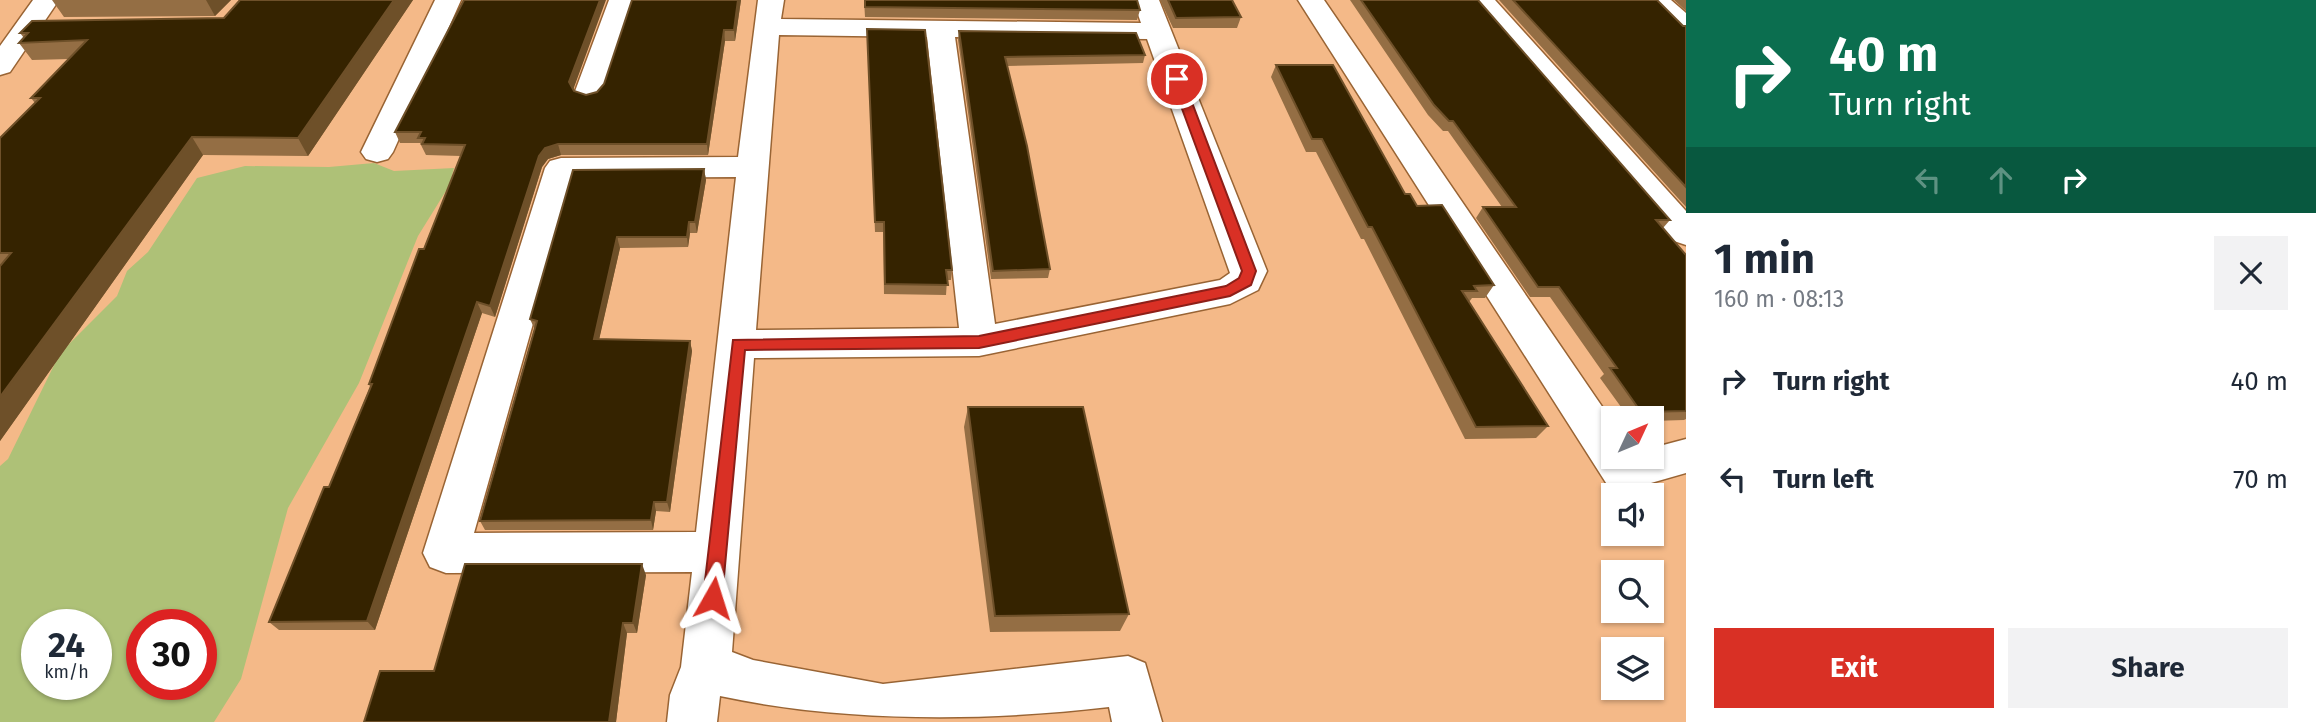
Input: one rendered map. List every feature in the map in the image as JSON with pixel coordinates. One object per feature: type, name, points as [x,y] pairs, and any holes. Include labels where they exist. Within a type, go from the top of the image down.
[{"type":"street","points":[[0,66],[46,0]]},
{"type":"street","points":[[377,152],[448,0]]},
{"type":"street","points":[[589,94],[622,0]]},
{"type":"street","points":[[1311,0],[1623,473],[1686,456]]},
{"type":"street","points":[[1481,0],[1686,233]]},
{"type":"street","points":[[1656,0],[1686,27]]},
{"type":"street","points":[[692,722],[695,695],[706,667],[769,13],[940,29],[1153,15],[1249,271],[1245,281],[1230,291],[979,342],[738,344]]},
{"type":"street","points":[[29,28],[57,28]]},
{"type":"street","points":[[940,29],[979,342]]},
{"type":"street","points":[[717,552],[446,553],[561,168],[754,167]]},
{"type":"street","points":[[706,667],[754,684],[883,709],[1128,680],[1137,722]]},
{"type":"green space","points":[[374,163],[394,171],[454,168],[449,186],[418,236],[359,383],[288,508],[241,679],[214,722],[0,722],[0,466],[8,459],[60,353],[117,296],[127,271],[148,252],[197,178],[245,166],[329,167]]},
{"type":"building","points":[[240,0],[394,0],[298,138],[192,137],[0,397],[0,266],[11,253],[0,253],[0,138],[40,98],[31,98],[87,40],[19,43],[28,33],[20,33],[32,21],[224,18]]},
{"type":"building","points":[[464,0],[600,0],[569,82],[574,91],[586,95],[597,92],[604,84],[632,0],[738,0],[734,30],[724,30],[707,144],[558,144],[545,148],[539,156],[490,306],[477,302],[367,621],[269,622],[324,487],[329,487],[372,384],[369,384],[419,249],[424,249],[465,145],[422,144],[425,138],[418,138],[421,132],[395,132]]},
{"type":"building","points":[[865,0],[1137,0],[1140,10],[865,7]]},
{"type":"building","points":[[1168,0],[1232,0],[1241,17],[1176,18]]},
{"type":"building","points":[[1361,0],[1478,0],[1670,220],[1656,220],[1686,255],[1686,411],[1664,411],[1664,406],[1637,406],[1610,368],[1617,368],[1559,287],[1538,287],[1483,207],[1516,207],[1453,121],[1449,121],[1434,105]]},
{"type":"building","points":[[1513,0],[1657,0],[1686,26],[1686,187]]},
{"type":"building","points":[[867,29],[925,30],[952,270],[946,270],[948,285],[885,284],[884,222],[875,222]]},
{"type":"building","points":[[959,31],[1136,33],[1145,55],[1005,57],[1027,146],[1050,269],[993,271]]},
{"type":"building","points":[[1276,65],[1333,65],[1405,194],[1410,194],[1417,206],[1442,205],[1494,285],[1474,286],[1477,291],[1462,291],[1548,426],[1476,427],[1372,227],[1368,227],[1322,139],[1312,139]]},
{"type":"building","points":[[704,169],[695,222],[689,222],[687,237],[617,237],[594,339],[690,341],[667,502],[654,502],[651,520],[480,521],[537,321],[530,319],[573,170]]},
{"type":"building","points":[[968,407],[1083,407],[1129,614],[995,616]]},
{"type":"building","points":[[465,564],[642,564],[633,623],[623,623],[609,722],[364,722],[380,671],[434,671]]},
{"type":"route","points":[[713,598],[738,344],[979,342],[1230,291],[1245,281],[1249,271],[1177,79]]}]
